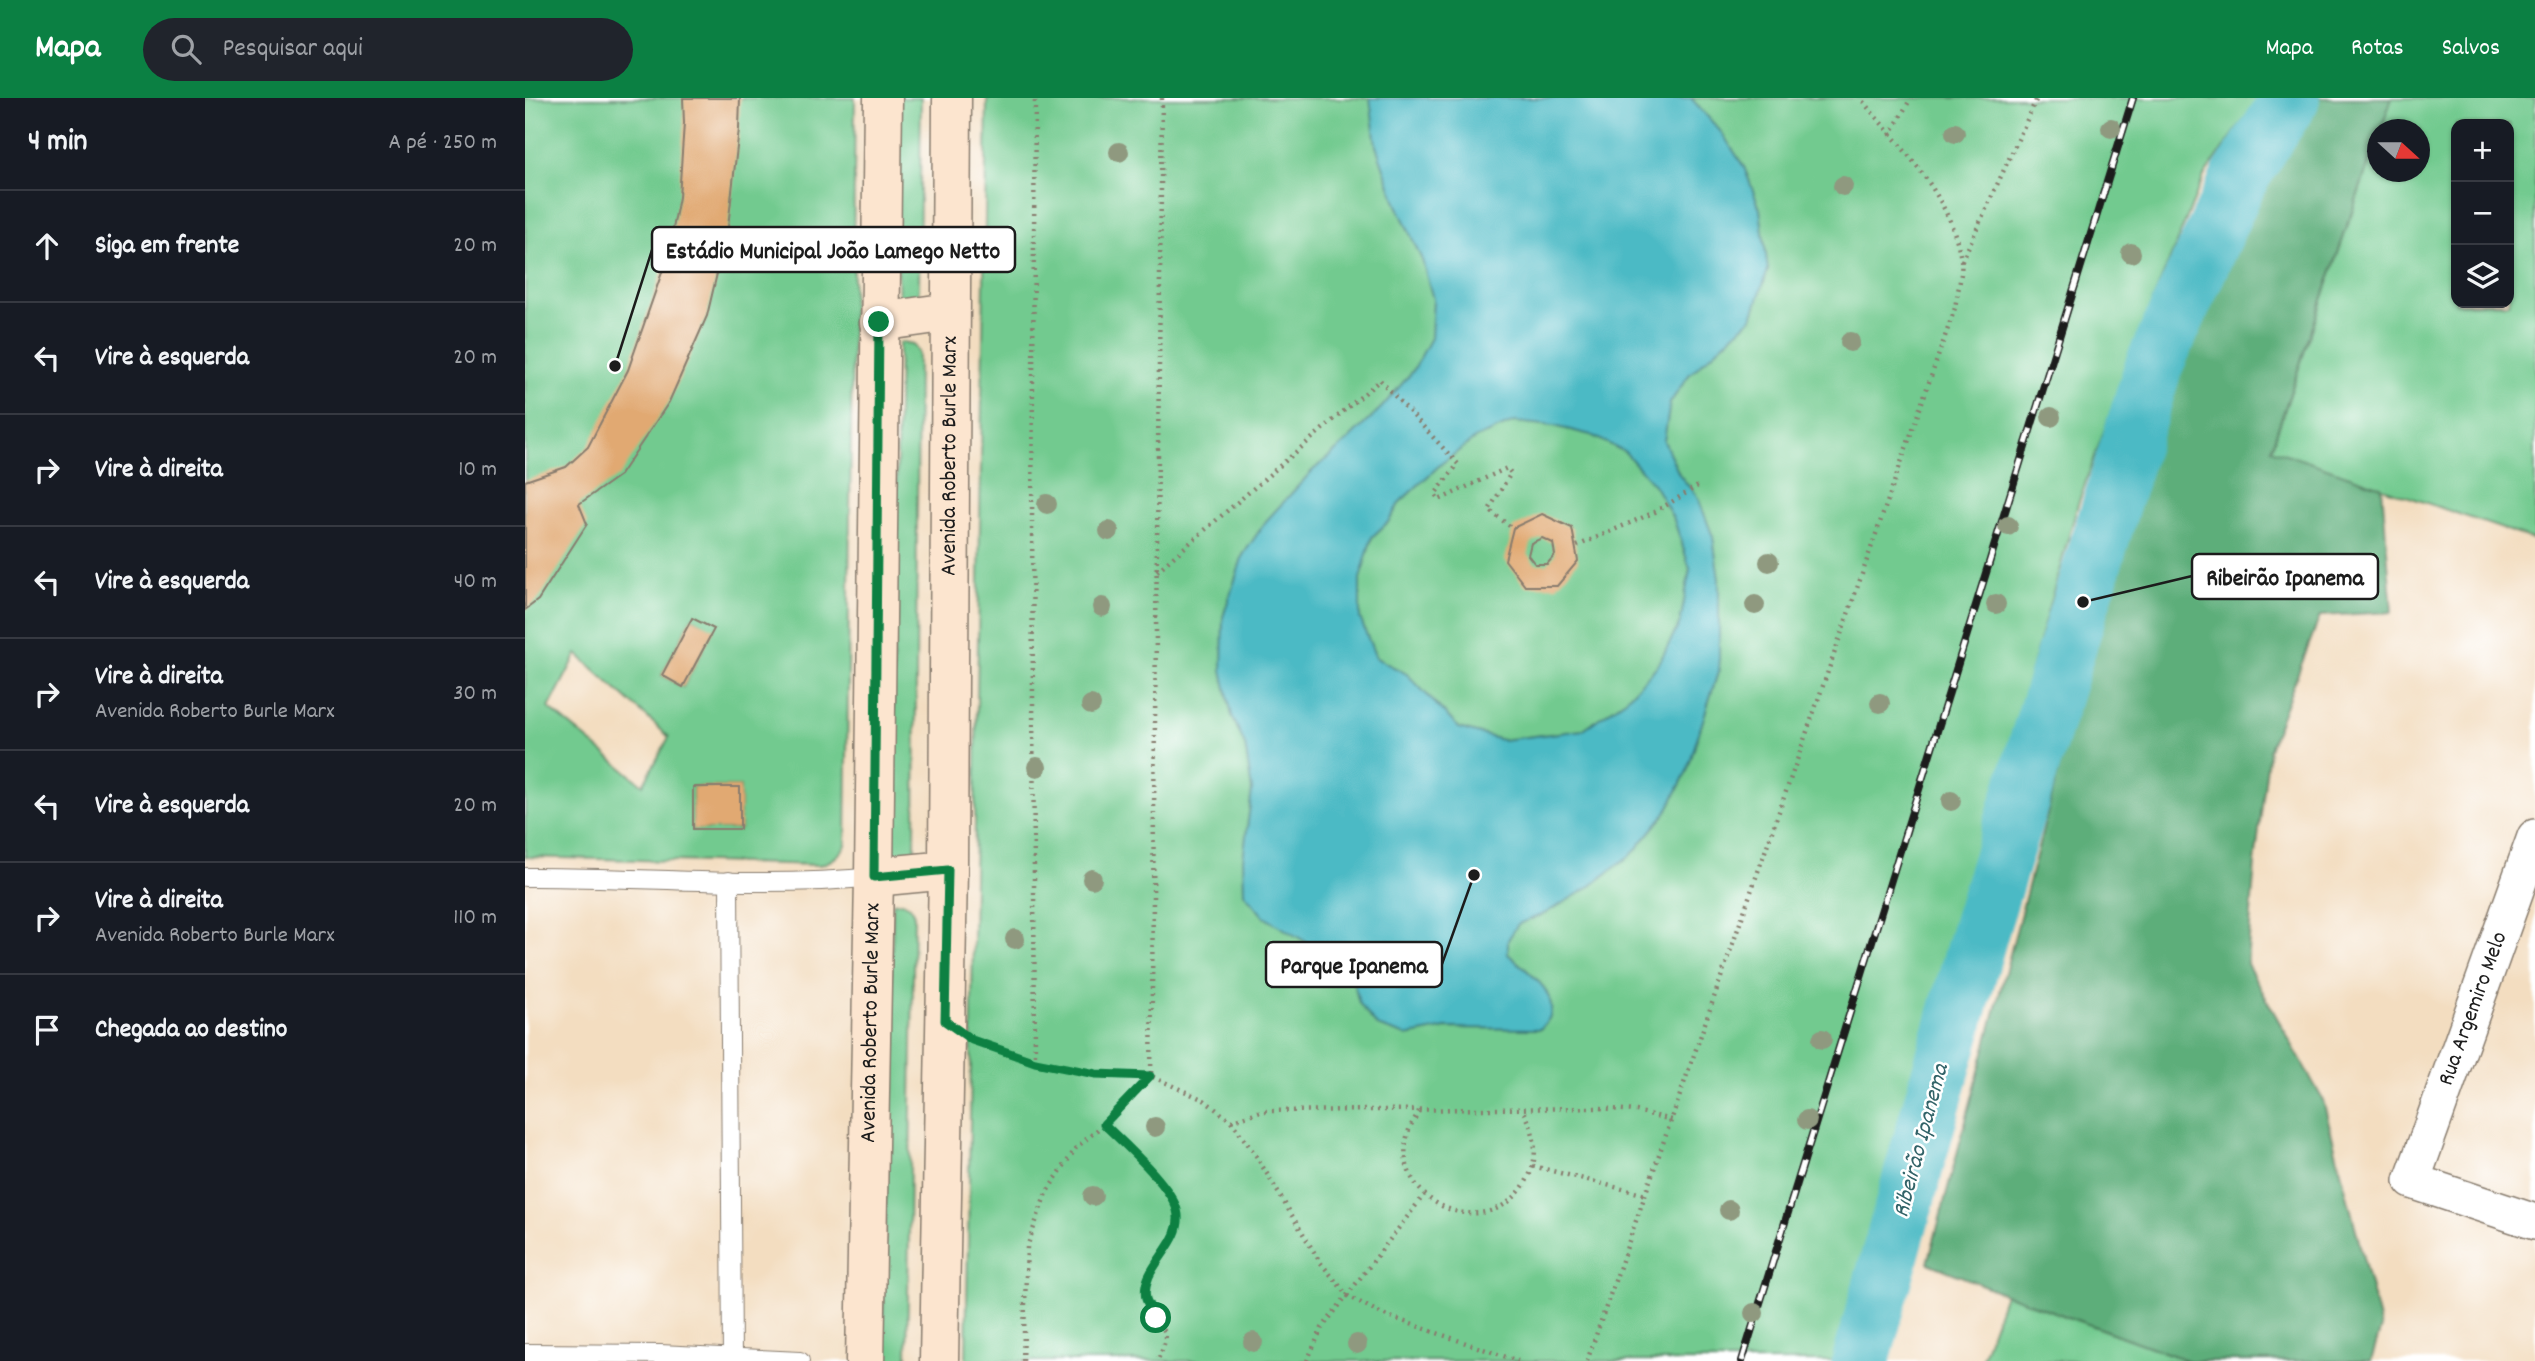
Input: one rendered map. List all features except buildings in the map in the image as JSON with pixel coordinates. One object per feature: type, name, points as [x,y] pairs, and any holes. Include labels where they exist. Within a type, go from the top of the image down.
[{"type":"main road","name":"Avenida Roberto Burle Marx","points":[[865,1361],[874,877],[883,98]]},
{"type":"main road","name":"Avenida Roberto Burle Marx","points":[[939,1361],[948,870],[952,98]]},
{"type":"main road","points":[[879,322],[950,312]]},
{"type":"main road","points":[[874,877],[948,870]]},
{"type":"street","name":"Rua Argemiro Melo","points":[[2535,837],[2412,1181],[2535,1223]]},
{"type":"lane","points":[[525,877],[729,881],[847,880],[874,877]]},
{"type":"lane","points":[[729,881],[732,1360]]},
{"type":"lane","points":[[525,1353],[660,1354],[732,1360],[800,1361]]},
{"type":"path","points":[[1035,98],[1032,517],[1035,1062]]},
{"type":"path","points":[[1023,1361],[1027,1247],[1046,1193],[1076,1148],[1104,1124],[1150,1076],[1162,98]]},
{"type":"path","points":[[1860,98],[1923,174],[1949,215],[1962,262]]},
{"type":"path","points":[[1890,135],[1911,98]]},
{"type":"path","points":[[1587,1361],[1955,308],[1962,262],[2037,98]]},
{"type":"path","points":[[1156,572],[1380,380],[1458,464],[1435,494],[1440,500],[1507,468],[1511,473],[1489,510],[1511,527]]},
{"type":"path","points":[[1577,546],[1655,512],[1701,484]]},
{"type":"path","points":[[945,1021],[972,1040],[1035,1062],[1096,1074],[1150,1076],[1204,1100],[1231,1121],[1255,1154],[1320,1262],[1348,1296],[1382,1314],[1518,1361]]},
{"type":"path","points":[[1231,1121],[1261,1111],[1600,1108],[1636,1111],[1672,1120]]},
{"type":"path","points":[[1419,1111],[1408,1131],[1406,1154],[1412,1176],[1424,1195],[1443,1208],[1465,1214],[1487,1212],[1508,1203],[1524,1187],[1534,1166],[1536,1147],[1532,1127],[1523,1109]]},
{"type":"path","points":[[1104,1124],[1170,1195],[1178,1212],[1174,1235],[1148,1278],[1146,1298],[1165,1328],[1165,1346],[1157,1361]]},
{"type":"path","points":[[1534,1166],[1646,1195]]},
{"type":"path","points":[[1307,1361],[1322,1328],[1424,1195]]},
{"type":"green space","points":[[525,98],[855,98],[846,845],[835,858],[820,865],[525,857]],"holes":[[[692,618],[713,630],[683,687],[662,675]],[[577,654],[669,737],[643,785],[549,708]],[[693,787],[740,787],[740,829],[693,829]]]},
{"type":"green space","points":[[893,98],[921,98],[919,290],[916,298],[899,302]]},
{"type":"green space","points":[[987,98],[2259,98],[2204,176],[2136,341],[2078,504],[1835,1361],[966,1361]]},
{"type":"green space","points":[[2311,98],[2392,98],[2385,119],[2367,119],[2367,168],[2271,449],[2382,487],[2392,612],[2320,616],[2269,749],[2255,863],[2247,964],[2323,1100],[2381,1328],[2371,1361],[2189,1361],[1928,1263],[2101,611],[2177,374],[2257,189]]},
{"type":"green space","points":[[2392,98],[2535,98],[2535,540],[2271,450],[2367,168],[2367,182],[2430,182],[2430,119],[2385,119]]},
{"type":"green space","points":[[899,343],[913,344],[918,352],[915,850],[914,855],[890,860]]},
{"type":"green space","points":[[902,902],[910,906],[914,915],[907,1361],[882,1361],[893,903]]},
{"type":"green space","points":[[2005,1294],[2189,1361],[1981,1361]]},
{"type":"water","points":[[1370,98],[1691,98],[1722,133],[1744,167],[1760,209],[1768,270],[1752,318],[1689,375],[1670,403],[1664,441],[1679,474],[1698,498],[1713,537],[1719,579],[1719,669],[1687,771],[1666,813],[1633,853],[1588,888],[1544,914],[1518,924],[1508,940],[1508,954],[1538,981],[1549,997],[1550,1016],[1540,1029],[1446,1028],[1406,1036],[1377,1026],[1359,1003],[1353,979],[1335,959],[1264,917],[1244,893],[1243,859],[1252,790],[1245,745],[1232,716],[1222,670],[1223,617],[1243,555],[1266,521],[1312,471],[1383,406],[1413,371],[1431,338],[1433,299],[1422,260],[1397,205],[1376,146]],"holes":[[[1514,422],[1554,426],[1591,435],[1625,452],[1655,486],[1674,520],[1690,569],[1680,623],[1658,665],[1624,701],[1582,730],[1502,740],[1459,728],[1407,674],[1376,658],[1360,618],[1360,579],[1372,537],[1389,521],[1400,502],[1441,464],[1476,438]]]},
{"type":"waterway","name":"Ribeirão Ipanema","points":[[1861,1361],[1979,934],[2154,365],[2239,179],[2291,98]]},
{"type":"railway","points":[[1742,1361],[2133,98]]},
{"type":"place","name":"Estádio Municipal João Lamego Netto","points":[[615,366]]},
{"type":"place","name":"Ribeirão Ipanema","points":[[2083,602]]},
{"type":"place","name":"Parque Ipanema","points":[[1474,875]]},
{"type":"route","points":[[879,322],[874,877],[948,870],[945,1021],[972,1040],[1035,1062],[1096,1074],[1150,1076],[1104,1124],[1170,1195],[1178,1212],[1174,1235],[1148,1278],[1146,1298],[1156,1318]]}]
